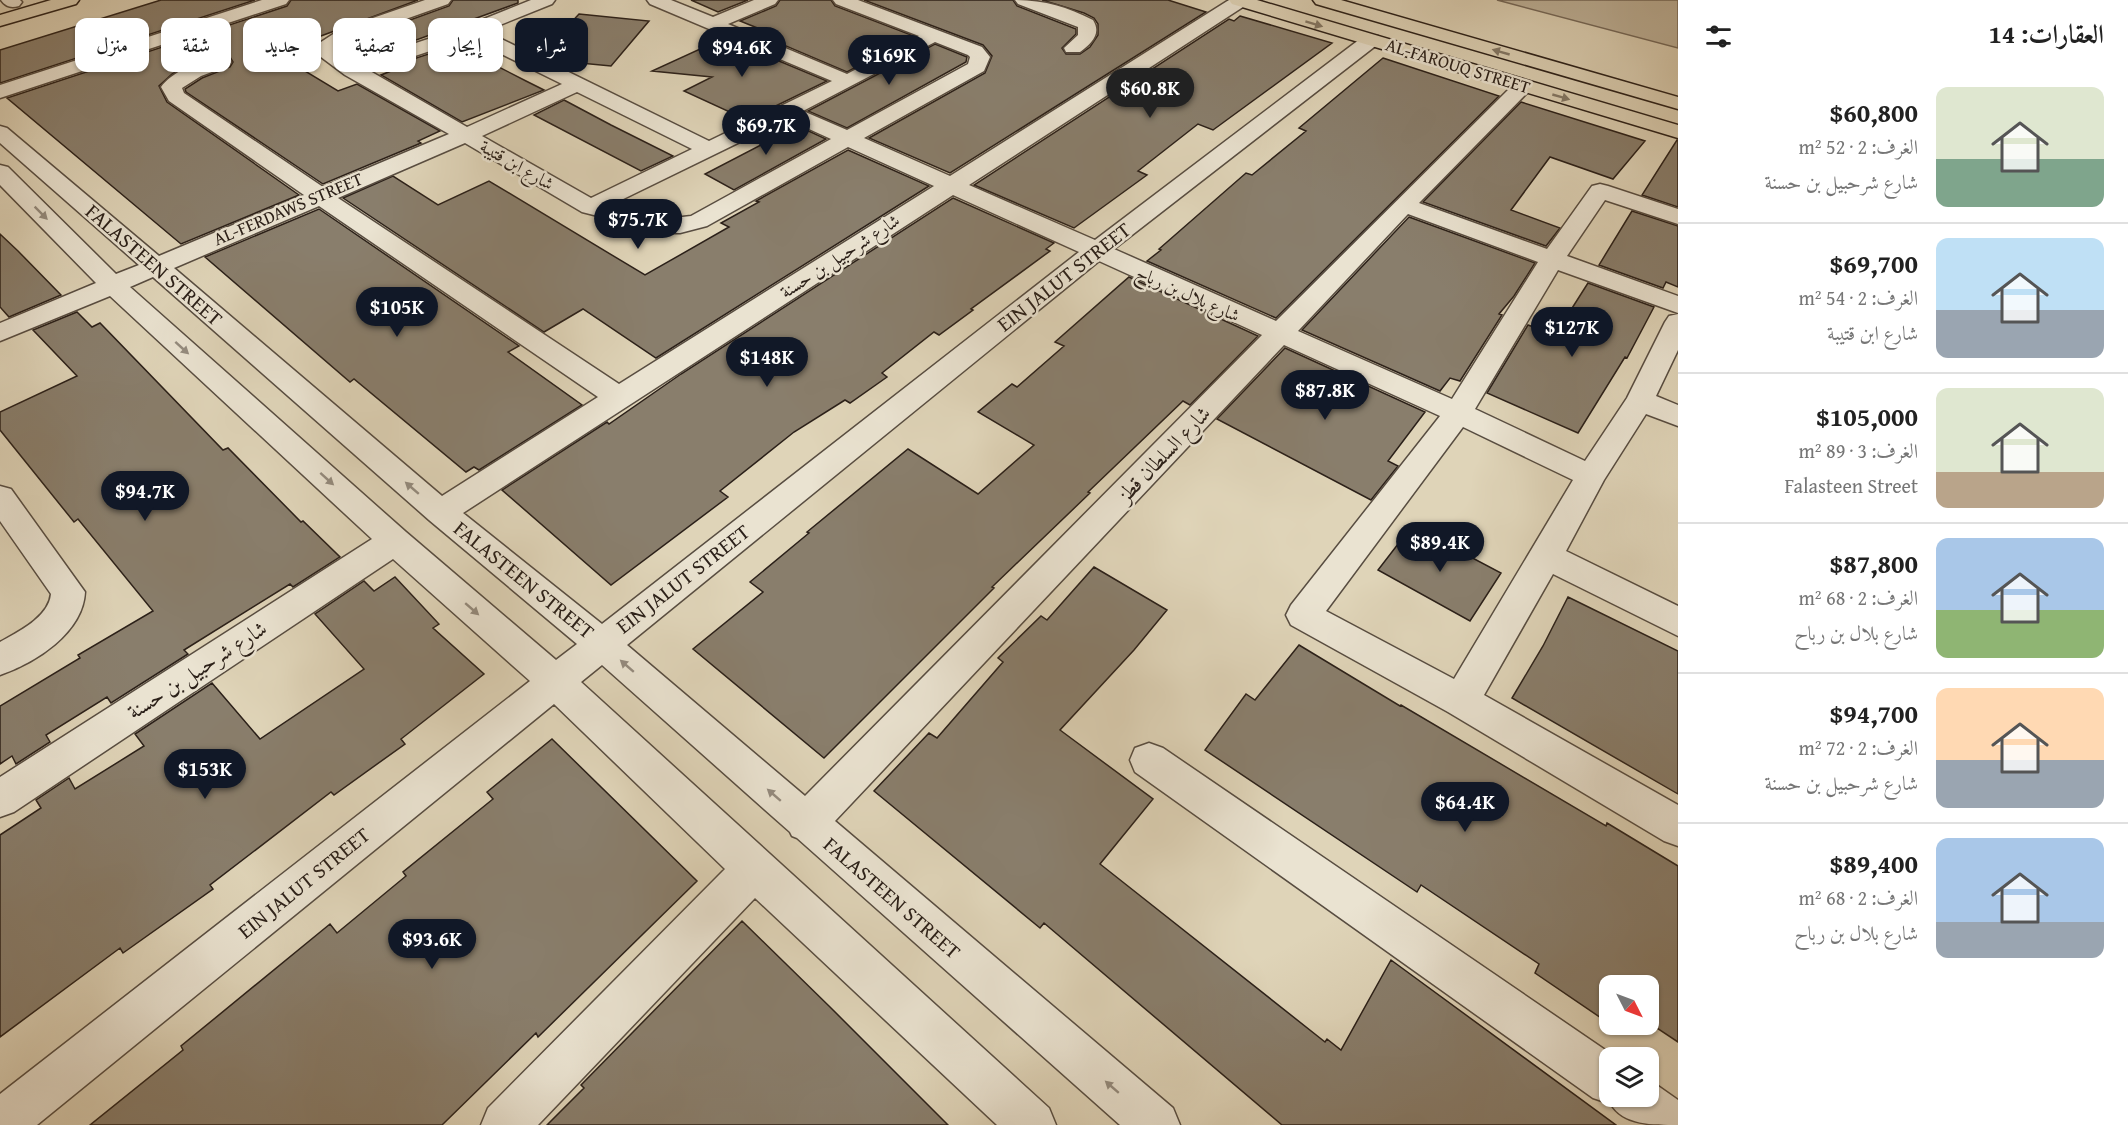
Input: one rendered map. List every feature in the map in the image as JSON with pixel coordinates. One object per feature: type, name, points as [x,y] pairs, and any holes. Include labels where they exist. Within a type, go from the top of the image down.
[{"type":"main road","points":[[0,21],[70,0]]},
{"type":"main road","name":"AL-FAROUQ STREET","points":[[1239,0],[1678,132]]},
{"type":"main road","name":"AL-FAROUQ STREET","points":[[1322,0],[1678,103]]},
{"type":"street","points":[[0,92],[280,0]]},
{"type":"street","name":"شارع ابن قتيبة","points":[[391,18],[442,0]]},
{"type":"street","points":[[502,18],[544,0]]},
{"type":"street","points":[[656,0],[848,81]]},
{"type":"street","points":[[713,24],[769,0]]},
{"type":"street","points":[[842,0],[935,34]]},
{"type":"street","points":[[1024,0],[1087,24],[1089,31],[1087,37],[1073,48]]},
{"type":"street","name":"شارع شرحبيل بن حسنة","points":[[440,512],[1239,0]]},
{"type":"street","points":[[590,207],[848,81],[935,34]]},
{"type":"street","name":"شارع ابن قتيبة","points":[[354,72],[590,207],[665,225],[680,226],[699,221],[977,67],[980,57],[975,51],[935,34]]},
{"type":"street","name":"EIN JALUT STREET","points":[[0,1124],[1095,252],[1371,40]]},
{"type":"street","name":"شارع ابن قتيبة","points":[[333,43],[328,46],[326,54],[333,59]]},
{"type":"street","points":[[503,48],[709,149]]},
{"type":"street","points":[[194,72],[171,87],[176,97],[511,328],[618,397]]},
{"type":"street","name":"AL-FERDAWS STREET","points":[[0,333],[466,135],[576,85]]},
{"type":"street","name":"شارع السلطان قطز","points":[[806,823],[1404,205],[1523,86]]},
{"type":"street","name":"شارع بلال بن رباح","points":[[786,111],[1095,252],[1458,413],[1591,476]]},
{"type":"street","name":"FALASTEEN STREET","points":[[0,132],[440,512],[602,644],[1156,1125]]},
{"type":"street","name":"FALASTEEN STREET","points":[[0,172],[114,286],[395,541],[556,682],[754,869],[1032,1125]]},
{"type":"street","points":[[1678,217],[1600,191],[1553,258],[1458,413],[1303,615],[1461,701],[1678,827]]},
{"type":"street","points":[[1404,205],[1678,305]]},
{"type":"street","points":[[1461,701],[1547,556],[1591,476],[1640,400],[1678,322]]},
{"type":"street","points":[[1640,400],[1678,416]]},
{"type":"street","points":[[0,497],[68,592],[69,600],[65,609],[37,638],[0,660]]},
{"type":"street","name":"شارع شرحبيل بن حسنة","points":[[0,799],[395,541]]},
{"type":"street","points":[[1547,556],[1678,622]]},
{"type":"street","points":[[1149,759],[1599,1073]]},
{"type":"street","points":[[505,1125],[754,869]]},
{"type":"street","points":[[1647,1107],[1672,1125]]},
{"type":"shaded area","points":[[1497,0],[1678,0],[1678,48]]},
{"type":"building","points":[[161,0],[255,0],[200,18],[161,18],[161,31],[149,35],[149,18],[103,18]]},
{"type":"building","points":[[291,0],[418,0],[369,18],[333,18],[333,32],[321,36],[321,18],[250,18],[287,6]]},
{"type":"building","points":[[453,0],[518,0],[518,3],[477,18],[428,18],[428,36],[416,40],[416,18],[449,6]]},
{"type":"building","points":[[691,0],[748,0],[718,12]]},
{"type":"building","points":[[780,0],[831,0],[835,6],[914,36],[847,72],[751,31],[770,33],[740,21],[776,6]]},
{"type":"building","points":[[864,0],[1013,0],[1017,6],[1076,29],[1076,34],[1062,48],[1066,54],[1080,54],[1090,47],[1098,35],[1098,24],[1094,18],[1084,13],[1042,0],[1168,0],[1206,12],[950,173],[869,138],[985,73],[992,56],[983,45]]},
{"type":"building","points":[[579,14],[649,21],[611,66],[588,64],[588,18],[575,18]]},
{"type":"building","points":[[1240,16],[1332,43],[1213,130],[1198,124],[1138,171],[1147,175],[1074,228],[974,185],[1229,19],[1234,21]]},
{"type":"building","points":[[243,20],[243,72],[306,72],[338,91],[357,84],[440,131],[418,141],[421,143],[323,184],[186,92],[185,89],[202,78],[217,72],[231,72],[233,62],[231,59],[231,24]]},
{"type":"building","points":[[75,27],[75,59],[0,83],[0,50]]},
{"type":"building","points":[[724,38],[827,81],[747,120],[684,91],[712,77],[652,71]]},
{"type":"building","points":[[935,44],[967,57],[966,62],[847,128],[808,111]]},
{"type":"building","points":[[161,47],[161,72],[175,72],[159,86],[167,102],[299,195],[181,244],[7,98],[86,72],[149,72],[149,51]]},
{"type":"building","points":[[428,54],[428,72],[503,72],[503,69],[544,90],[462,122],[381,75],[389,72],[416,72],[416,58]]},
{"type":"building","points":[[1383,58],[1499,96],[1276,318],[1147,261],[1246,173],[1252,175],[1306,131],[1299,128]]},
{"type":"building","points":[[564,100],[673,156],[641,171],[534,115]]},
{"type":"building","points":[[1521,102],[1645,141],[1613,179],[1550,157],[1511,210],[1560,228],[1546,246],[1423,202]]},
{"type":"building","points":[[787,121],[826,139],[734,190],[705,174],[780,135],[769,130]]},
{"type":"building","points":[[1678,140],[1678,207],[1642,195]]},
{"type":"building","points":[[848,150],[929,186],[656,358],[583,309],[544,332],[343,198],[393,176],[438,205],[489,181],[645,275],[729,227],[721,223],[759,202],[756,201]]},
{"type":"building","points":[[953,198],[1054,243],[1046,249],[1050,251],[971,309],[973,310],[939,335],[934,332],[882,373],[887,377],[850,403],[845,400],[794,432],[720,491],[728,497],[611,585],[502,490],[607,422],[609,424],[681,374]]},
{"type":"building","points":[[319,209],[519,346],[508,352],[582,405],[479,470],[474,467],[466,472],[354,379],[350,382],[205,257]]},
{"type":"building","points":[[1632,211],[1678,226],[1678,287],[1666,282],[1663,288],[1599,265]]},
{"type":"building","points":[[1409,217],[1535,263],[1514,296],[1499,314],[1502,315],[1460,381],[1450,378],[1440,391],[1302,330]]},
{"type":"building","points":[[0,234],[61,295],[9,317],[0,307]]},
{"type":"building","points":[[1129,277],[1258,336],[1190,405],[1183,401],[1088,492],[1090,493],[992,587],[994,588],[824,758],[693,649],[763,592],[750,582],[908,449],[978,494],[1034,445],[978,412],[1012,384],[1017,387],[1064,346],[1055,342]]},
{"type":"building","points":[[1588,283],[1654,307],[1627,358],[1625,357],[1578,433],[1487,393],[1528,325],[1555,335]]},
{"type":"building","points":[[77,312],[92,327],[100,323],[223,450],[228,448],[301,522],[303,521],[340,557],[293,587],[290,584],[184,650],[188,654],[111,703],[107,697],[46,735],[50,742],[16,764],[12,756],[0,764],[0,706],[80,658],[78,655],[153,611],[78,519],[74,522],[0,430],[0,412],[77,376],[33,330]]},
{"type":"building","points":[[1285,348],[1425,412],[1388,461],[1398,466],[1371,500],[1217,419]]},
{"type":"building","points":[[1412,526],[1501,573],[1470,621],[1378,570]]},
{"type":"building","points":[[1094,567],[1167,610],[1134,650],[1060,730],[1153,799],[1100,864],[1325,1042],[1327,1039],[1341,1050],[1391,960],[1616,1125],[1282,1125],[1044,923],[1040,928],[874,791],[929,733],[937,738],[1003,662],[998,658],[1041,616],[1047,620]]},
{"type":"building","points":[[395,577],[439,624],[433,628],[484,674],[401,739],[405,744],[334,795],[331,792],[210,885],[213,889],[123,953],[120,948],[0,1037],[0,835],[41,808],[36,800],[69,778],[75,789],[144,746],[135,734],[212,683],[260,739],[364,669],[315,614],[364,581],[374,591]]},
{"type":"building","points":[[1568,597],[1678,651],[1678,794],[1512,698],[1543,646]]},
{"type":"building","points":[[1299,645],[1400,706],[1606,826],[1607,823],[1678,866],[1678,1042],[1659,1029],[1659,975],[1599,975],[1599,1017],[1535,973],[1539,964],[1421,885],[1417,892],[1205,750],[1246,694],[1255,700]]},
{"type":"building","points":[[552,739],[697,881],[538,1037],[536,1033],[442,1125],[90,1125],[183,1050],[181,1046],[330,924],[337,933],[406,876],[403,872],[493,799],[487,792]]},
{"type":"building","points":[[742,921],[948,1125],[547,1125],[584,1088],[581,1085]]}]
